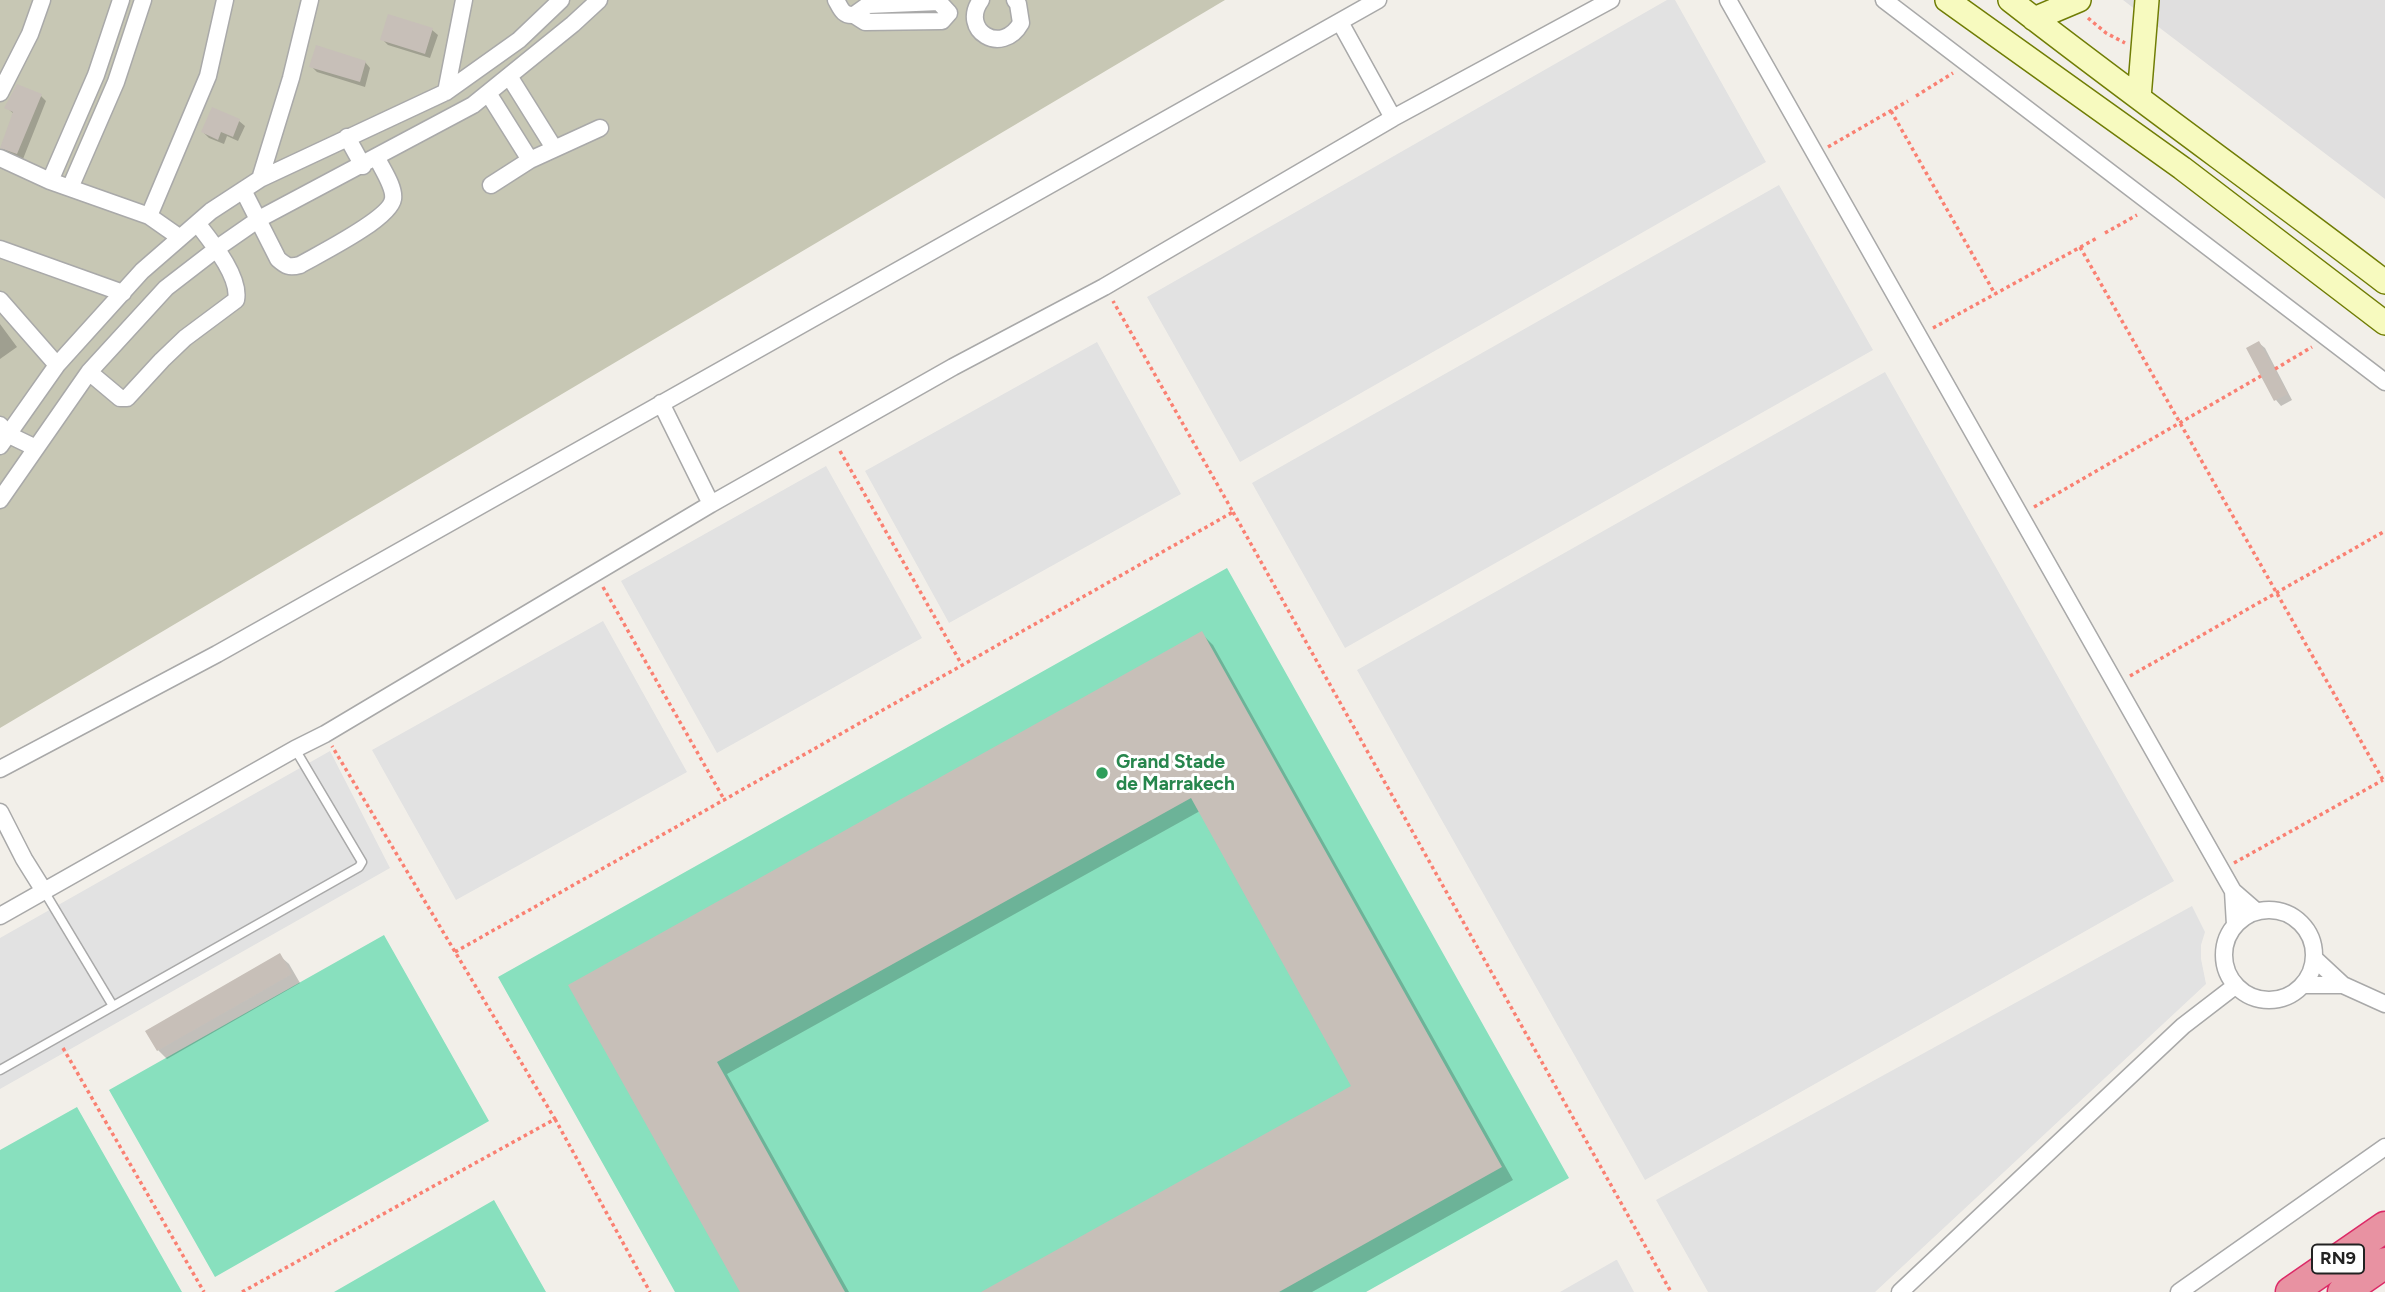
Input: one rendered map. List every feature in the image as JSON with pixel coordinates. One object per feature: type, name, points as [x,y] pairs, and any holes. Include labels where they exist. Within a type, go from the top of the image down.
[{"type":"highway","name":"RN9","points":[[2291,1292],[2385,1227]]},
{"type":"highway","name":"RN9","points":[[2343,1292],[2385,1263]]},
{"type":"street","points":[[0,93],[30,34],[42,0]]},
{"type":"street","points":[[50,181],[96,75],[121,0]]},
{"type":"street","points":[[70,188],[116,82],[143,0]]},
{"type":"street","points":[[149,216],[208,76],[225,0]]},
{"type":"street","points":[[260,179],[291,78],[310,0]]},
{"type":"street","points":[[446,92],[464,0]]},
{"type":"street","points":[[36,448],[3,435],[57,365],[142,271],[179,237],[260,179],[446,92],[519,40],[561,0]]},
{"type":"street","points":[[0,500],[89,372],[166,288],[259,219],[370,162],[472,105],[599,0]]},
{"type":"street","points":[[836,0],[847,16],[854,15],[868,5],[939,2],[949,13],[975,5],[977,27],[986,36],[999,39],[1013,34],[1021,23],[1018,1]]},
{"type":"street","points":[[0,769],[217,654],[1378,0]]},
{"type":"street","points":[[0,916],[325,734],[711,504],[953,367],[1104,287],[1393,118],[1611,0]]},
{"type":"street","points":[[1728,0],[1817,153],[2220,871],[2232,891],[2256,911]]},
{"type":"street","points":[[1884,0],[2385,382]]},
{"type":"street","points":[[1947,0],[2182,168],[2385,323]]},
{"type":"street","points":[[2010,0],[2385,282]]},
{"type":"street","points":[[2139,98],[2147,0]]},
{"type":"street","points":[[2034,19],[2076,2]]},
{"type":"street","points":[[1340,22],[1393,118]]},
{"type":"street","points":[[487,63],[499,84],[530,160]]},
{"type":"street","points":[[499,84],[554,148]]},
{"type":"street","points":[[491,185],[530,160],[600,128]]},
{"type":"street","points":[[243,190],[278,259],[286,266],[300,265],[371,223],[389,208],[393,200],[393,192],[347,137]]},
{"type":"street","points":[[0,158],[50,181],[149,216],[179,237]]},
{"type":"street","points":[[89,372],[120,398],[127,398],[185,338],[236,300],[238,292],[235,283],[217,248],[197,223]]},
{"type":"street","points":[[0,248],[123,293]]},
{"type":"street","points":[[0,300],[57,365]]},
{"type":"street","points":[[661,403],[711,504]]},
{"type":"street","points":[[0,812],[44,891]]},
{"type":"street","points":[[2232,891],[2235,925]]},
{"type":"street","points":[[2256,911],[2285,912],[2297,920],[2310,937],[2315,959],[2312,972],[2304,985],[2288,997],[2274,1001],[2253,998],[2235,986],[2224,962],[2227,936],[2235,925],[2256,911]]},
{"type":"street","points":[[2315,959],[2343,985],[2385,1004]]},
{"type":"street","points":[[2304,985],[2343,985]]},
{"type":"street","points":[[1900,1292],[2183,1026],[2235,986]]},
{"type":"street","points":[[2179,1292],[2385,1147]]},
{"type":"lane","points":[[0,1070],[359,867],[362,862],[295,749]]},
{"type":"lane","points":[[44,891],[113,1006]]},
{"type":"path","points":[[2076,2],[2119,41],[2144,49]]},
{"type":"path","points":[[1916,96],[1968,64]]},
{"type":"path","points":[[1817,153],[1908,101]]},
{"type":"path","points":[[1891,111],[1995,294]]},
{"type":"path","points":[[2105,233],[2154,205]]},
{"type":"path","points":[[1919,336],[2097,238]]},
{"type":"path","points":[[2080,247],[2384,780],[2220,871]]},
{"type":"path","points":[[1104,287],[1671,1292]]},
{"type":"path","points":[[2274,369],[2328,338]]},
{"type":"path","points":[[2020,515],[2261,376]]},
{"type":"path","points":[[831,436],[962,665]]},
{"type":"path","points":[[456,952],[1233,512]]},
{"type":"path","points":[[2116,684],[2385,531]]},
{"type":"path","points":[[594,573],[725,801]]},
{"type":"path","points":[[325,734],[555,1119],[650,1292]]},
{"type":"path","points":[[57,1038],[204,1292]]},
{"type":"path","points":[[242,1292],[555,1119]]},
{"type":"shaded area","points":[[0,0],[1225,0],[0,728]]},
{"type":"shaded area","points":[[1667,0],[1675,0],[1766,162],[1240,462],[1147,297]]},
{"type":"shaded area","points":[[2123,0],[2385,0],[2385,199]]},
{"type":"shaded area","points":[[1779,185],[1873,350],[1345,648],[1252,483]]},
{"type":"shaded area","points":[[1097,342],[1181,494],[949,623],[865,471]]},
{"type":"shaded area","points":[[1885,372],[2174,881],[1645,1180],[1357,670]]},
{"type":"shaded area","points":[[826,466],[922,638],[717,753],[621,581]]},
{"type":"shaded area","points":[[603,621],[687,772],[456,900],[372,750]]},
{"type":"shaded area","points":[[330,751],[390,868],[0,1089],[0,938]]},
{"type":"shaded area","points":[[2192,906],[2205,932],[2201,959],[2206,984],[1875,1292],[1708,1292],[1656,1200]]},
{"type":"shaded area","points":[[1616,1260],[1634,1292],[1560,1292]]},
{"type":"green space","name":"Grand Stade de Marrakech","points":[[1227,568],[1569,1178],[1366,1292],[675,1292],[498,977]]},
{"type":"green space","points":[[384,935],[489,1121],[215,1277],[109,1090]]},
{"type":"green space","points":[[77,1107],[182,1292],[0,1292],[0,1150]]},
{"type":"green space","points":[[494,1200],[546,1292],[334,1292]]},
{"type":"building","points":[[388,14],[433,28],[425,54],[380,40]]},
{"type":"building","points":[[316,45],[366,61],[360,82],[309,67]]},
{"type":"building","points":[[17,84],[42,94],[17,154],[0,148],[13,112],[4,108]]},
{"type":"building","points":[[212,107],[240,119],[233,137],[221,132],[218,140],[201,132]]},
{"type":"building","points":[[2259,341],[2288,394],[2274,401],[2246,348]]},
{"type":"building","points":[[1202,631],[1502,1167],[1279,1292],[981,1292],[1351,1086],[1191,798],[717,1062],[845,1292],[740,1292],[568,985]]},
{"type":"building","points":[[280,953],[292,974],[157,1051],[145,1031]]},
{"type":"place","name":"Grand Stade de Marrakech","points":[[1102,773]]}]
